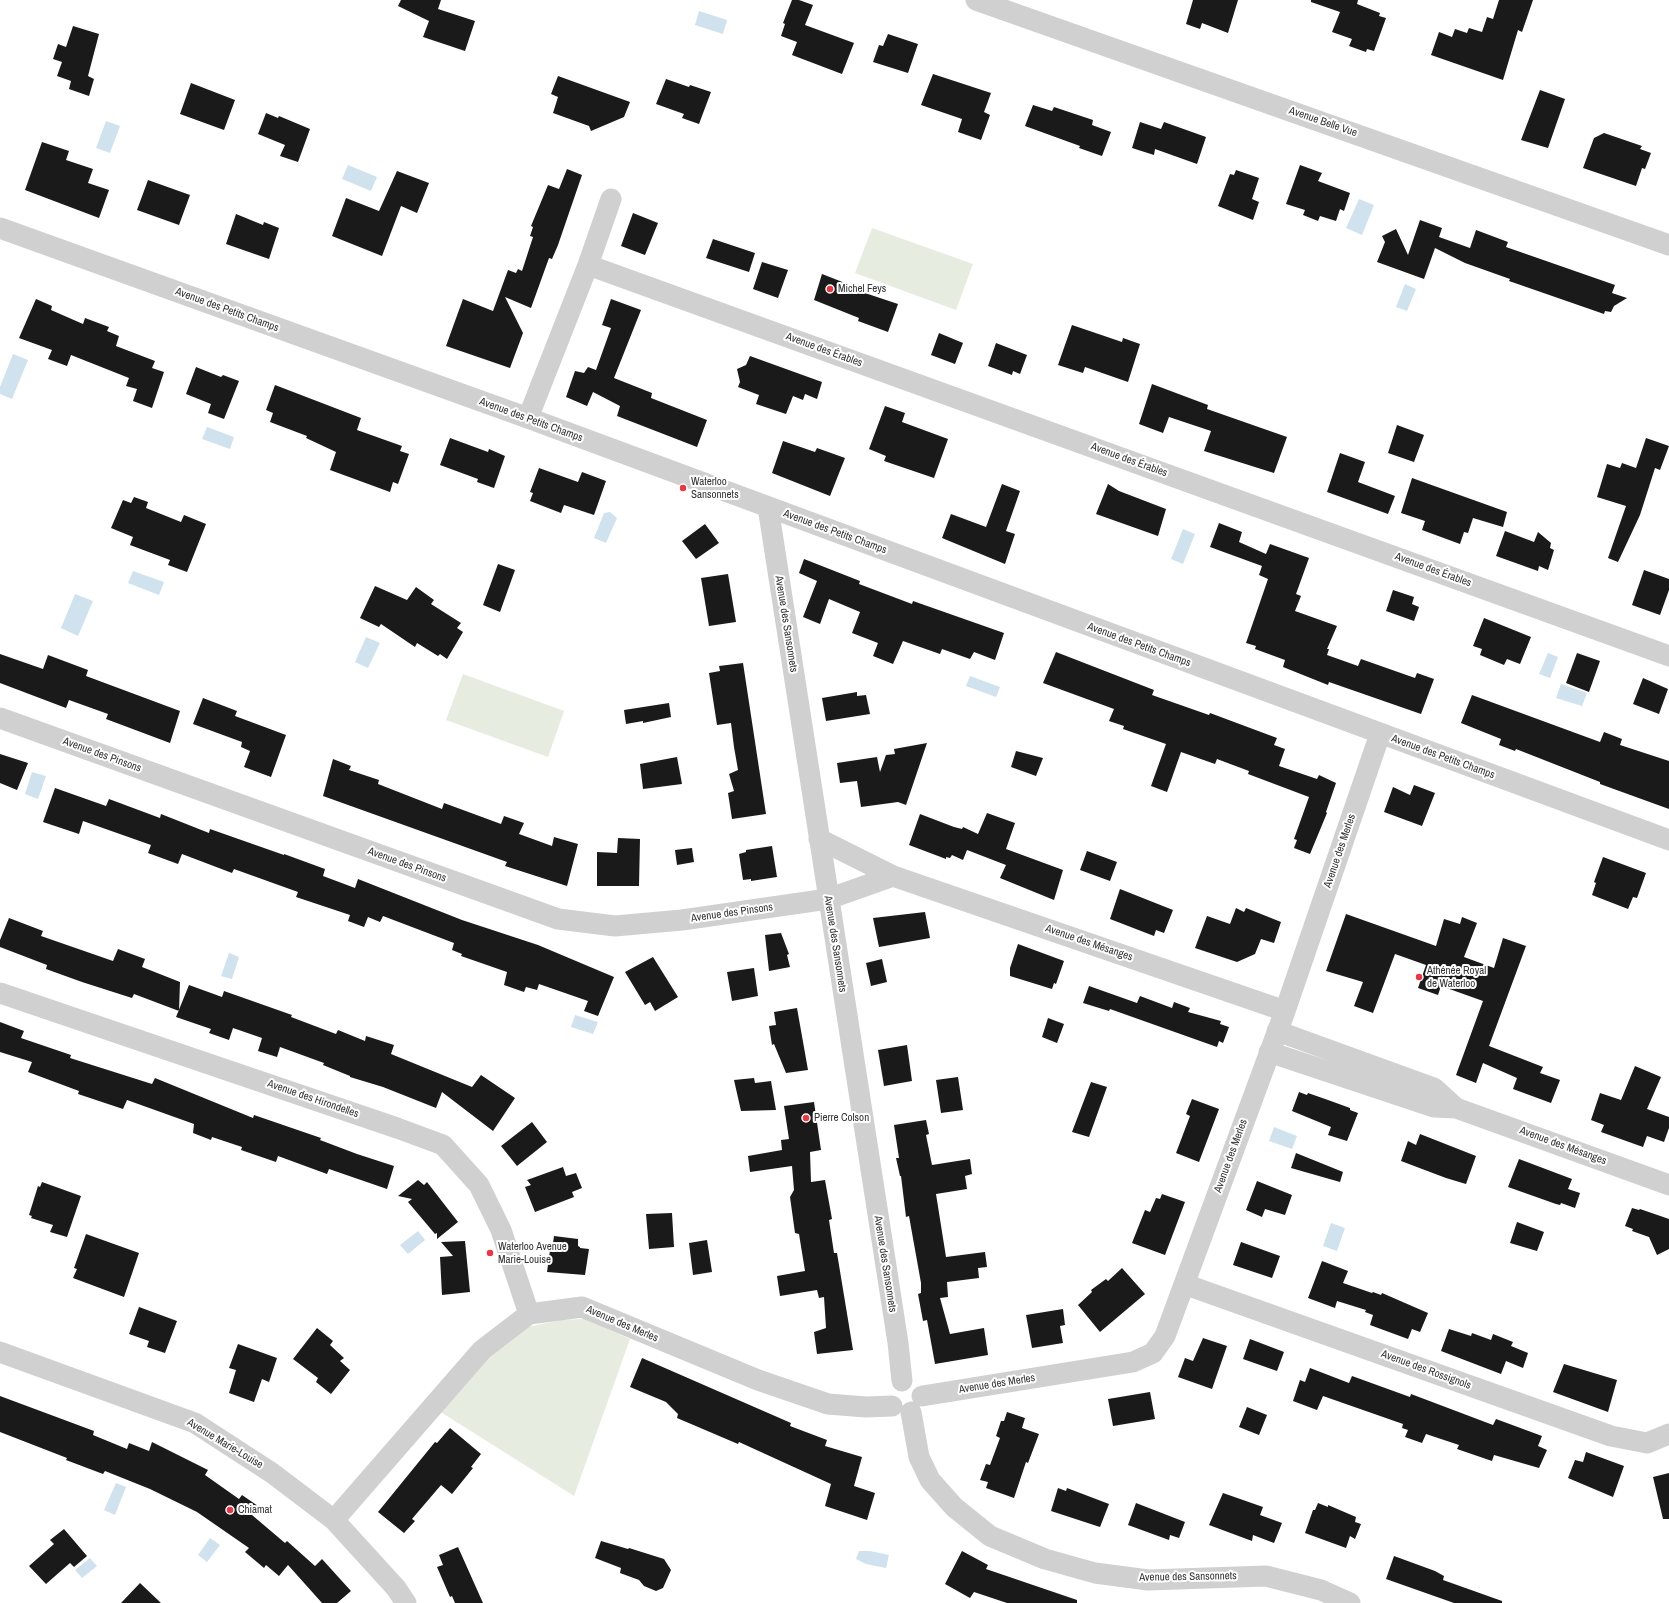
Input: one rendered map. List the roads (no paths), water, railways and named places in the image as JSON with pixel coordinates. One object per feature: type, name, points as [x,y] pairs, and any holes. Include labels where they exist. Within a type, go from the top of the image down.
[{"type":"street","name":"Avenue Belle Vue","points":[[976,0],[1669,245]]},
{"type":"street","points":[[528,418],[588,265],[611,198]]},
{"type":"street","name":"Avenue des Petits Champs","points":[[0,228],[528,418],[1669,840]]},
{"type":"street","name":"Avenue des Érables","points":[[588,265],[1669,656]]},
{"type":"street","name":"Avenue des Sansonnets","points":[[768,507],[898,1343],[902,1381],[893,1386],[889,1396],[908,1405],[918,1457],[930,1480],[954,1508],[990,1536],[1045,1558],[1095,1573],[1148,1580],[1266,1576],[1321,1590],[1350,1603]]},
{"type":"street","name":"Avenue des Pinsons","points":[[0,718],[558,920],[614,926],[682,920],[828,899]]},
{"type":"street","name":"Avenue des Merles","points":[[334,1520],[482,1350],[529,1314],[582,1307],[758,1380],[828,1404],[866,1407],[908,1405],[1133,1362],[1153,1353],[1165,1336],[1285,1011],[1380,734]]},
{"type":"street","name":"Avenue des Mésanges","points":[[819,839],[894,876],[1285,1011]]},
{"type":"street","points":[[828,899],[894,876]]},
{"type":"street","name":"Avenue des Hirondelles","points":[[0,994],[398,1128],[443,1145],[480,1185],[501,1230],[529,1314]]},
{"type":"street","name":"Avenue des Mésanges","points":[[1277,1032],[1434,1088],[1456,1108]]},
{"type":"street","name":"Avenue des Mésanges","points":[[1269,1052],[1434,1107],[1456,1108],[1669,1185]]},
{"type":"street","name":"Avenue des Rossignols","points":[[1184,1284],[1611,1436],[1647,1443],[1669,1434]]},
{"type":"street","name":"Avenue Marie-Louise","points":[[0,1352],[195,1423],[272,1472],[334,1520],[396,1588],[406,1603]]},
{"type":"street","points":[[902,1381],[907,1380],[917,1386],[908,1405]]},
{"type":"water","points":[[699,11],[727,20],[723,34],[695,25]]},
{"type":"water","points":[[106,121],[120,126],[110,153],[96,148]]},
{"type":"water","points":[[348,165],[377,177],[371,191],[342,179]]},
{"type":"water","points":[[1359,199],[1374,205],[1362,235],[1346,228]]},
{"type":"water","points":[[1405,284],[1416,289],[1407,311],[1396,307]]},
{"type":"water","points":[[13,354],[28,360],[12,399],[0,394],[0,387]]},
{"type":"water","points":[[207,427],[234,437],[230,449],[202,439]]},
{"type":"water","points":[[610,512],[617,518],[606,543],[594,538],[604,513]]},
{"type":"water","points":[[1183,529],[1195,534],[1183,564],[1171,559]]},
{"type":"water","points":[[133,571],[164,582],[159,595],[128,583]]},
{"type":"water","points":[[75,594],[93,601],[78,636],[61,628]]},
{"type":"water","points":[[366,637],[380,643],[368,668],[355,662]]},
{"type":"water","points":[[1548,653],[1558,657],[1550,678],[1539,674]]},
{"type":"water","points":[[970,676],[1000,687],[996,697],[966,686]]},
{"type":"water","points":[[1561,684],[1587,693],[1582,706],[1556,698]]},
{"type":"water","points":[[32,772],[46,776],[38,799],[25,794]]},
{"type":"water","points":[[229,953],[239,957],[232,979],[221,976]]},
{"type":"water","points":[[575,1015],[598,1022],[593,1034],[571,1027]]},
{"type":"water","points":[[1274,1127],[1297,1136],[1292,1149],[1269,1141]]},
{"type":"water","points":[[1331,1223],[1345,1228],[1337,1251],[1323,1246]]},
{"type":"water","points":[[418,1231],[425,1240],[408,1254],[400,1245]]},
{"type":"water","points":[[116,1483],[126,1487],[115,1515],[104,1510]]},
{"type":"water","points":[[210,1538],[220,1545],[207,1562],[198,1555]]},
{"type":"water","points":[[859,1551],[870,1551],[889,1555],[886,1568],[866,1564],[856,1559]]},
{"type":"water","points":[[90,1558],[97,1566],[82,1578],[75,1570]]},
{"type":"place","name":"Michel Feys","points":[[830,289]]},
{"type":"place","name":"Waterloo Sansonnets","points":[[683,488]]},
{"type":"place","name":"Athénée Royal de Waterloo","points":[[1419,977]]},
{"type":"place","name":"Pierre Colson","points":[[806,1118]]},
{"type":"place","name":"Waterloo Avenue Marie-Louise","points":[[490,1253]]},
{"type":"place","name":"Chiamat","points":[[230,1510]]}]
